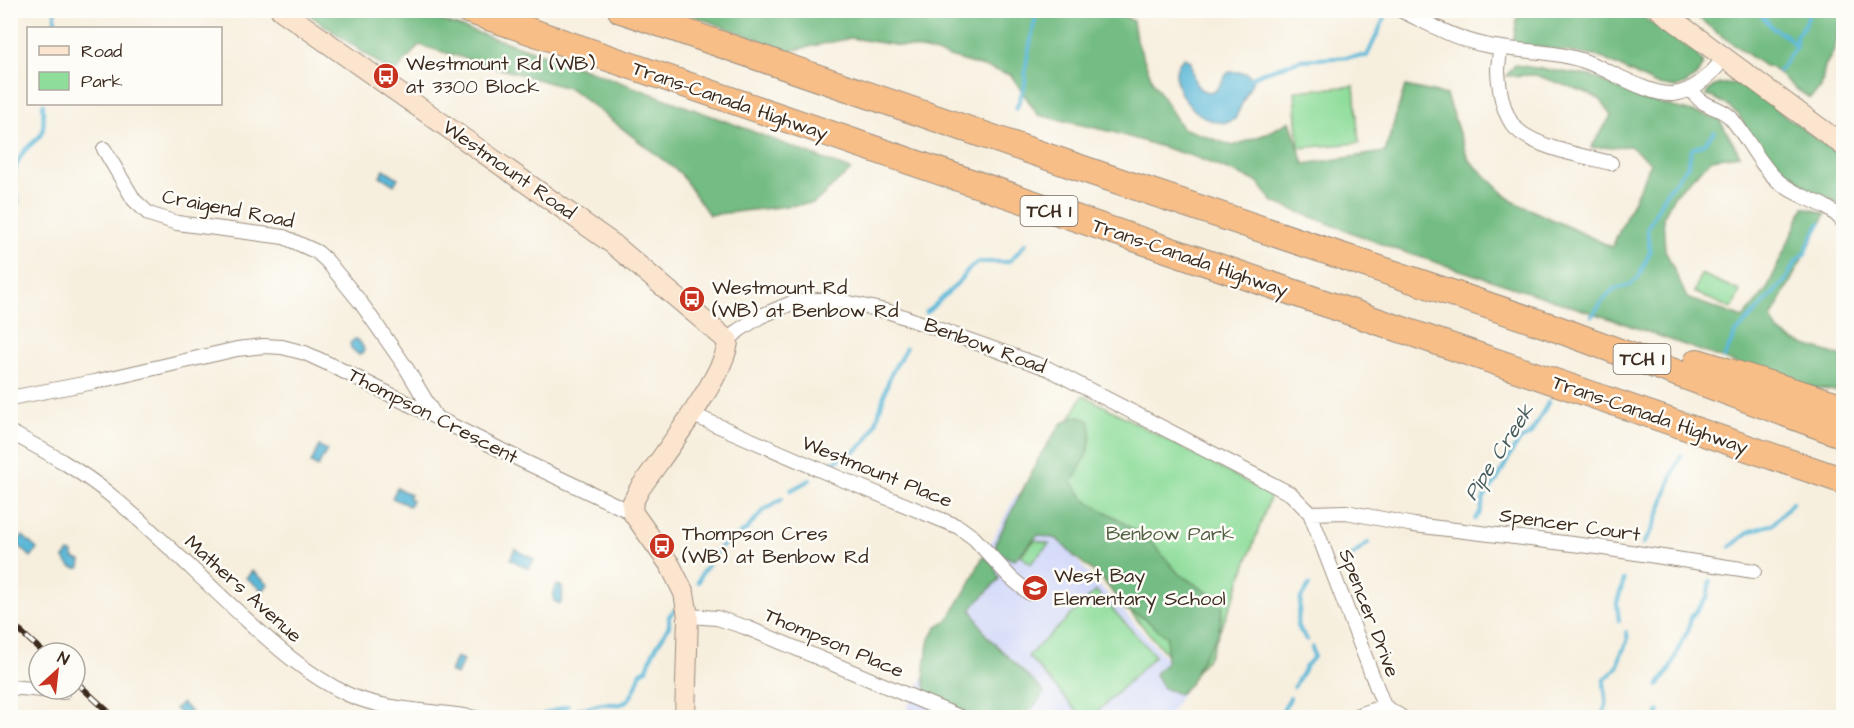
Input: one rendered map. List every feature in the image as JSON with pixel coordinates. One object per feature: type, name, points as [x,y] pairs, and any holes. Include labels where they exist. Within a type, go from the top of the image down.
[{"type":"highway","name":"Trans-Canada Highway","points":[[468,10],[1844,481]]},
{"type":"highway","name":"TCH 1","points":[[621,10],[1080,168],[1439,288],[1645,360],[1844,435]]},
{"type":"highway","points":[[664,10],[805,73]]},
{"type":"highway","points":[[1439,288],[1607,334],[1844,407]]},
{"type":"highway","points":[[1631,408],[1844,499]]},
{"type":"street","name":"Westmount Road","points":[[281,10],[613,244],[728,341]]},
{"type":"street","points":[[1400,10],[1450,35],[1482,45],[1562,55],[1584,61],[1662,94],[1680,93],[1690,89],[1714,71],[1724,58]]},
{"type":"street","points":[[1660,10],[1844,146]]},
{"type":"street","points":[[1500,48],[1498,69],[1502,92],[1509,118],[1514,126],[1531,139],[1611,163]]},
{"type":"street","points":[[1690,89],[1700,100],[1731,117],[1758,158],[1780,183],[1797,195],[1830,208],[1844,223]]},
{"type":"street","name":"Craigend Road","points":[[104,149],[134,201],[149,214],[177,223],[284,237],[317,252],[361,303],[405,366],[436,418]]},
{"type":"street","name":"Benbow Road","points":[[728,341],[739,330],[761,316],[792,303],[819,300],[840,301],[890,312],[1047,368],[1281,488],[1301,502],[1310,513]]},
{"type":"street","points":[[685,717],[688,616],[684,592],[679,579],[633,513],[632,504],[726,357],[728,341]]},
{"type":"street","name":"Thompson Crescent","points":[[10,398],[94,382],[237,349],[282,347],[305,353],[534,467],[633,513]]},
{"type":"street","name":"Westmount Place","points":[[691,414],[959,527],[974,538],[1010,578],[1029,593]]},
{"type":"street","name":"Mathers Avenue","points":[[10,432],[65,462],[99,486],[271,642],[319,679],[368,702],[476,717]]},
{"type":"street","name":"Spencer Court","points":[[1310,513],[1346,512],[1414,525],[1597,548],[1754,572]]},
{"type":"street","name":"Spencer Drive","points":[[1310,513],[1384,706],[1403,717]]},
{"type":"street","name":"Thompson Place","points":[[688,616],[717,618],[745,627],[962,717]]},
{"type":"street","points":[[10,687],[27,689]]},
{"type":"street","points":[[1350,717],[1384,706]]},
{"type":"shaded area","name":"West Bay Elementary School","points":[[1016,494],[1188,682],[1169,717],[902,718]]},
{"type":"green space","points":[[304,11],[412,11],[563,61],[851,170],[814,203],[709,215],[680,173],[571,89],[419,45],[394,74]]},
{"type":"green space","points":[[680,11],[1115,11],[1133,21],[1136,39],[1153,82],[1182,128],[1233,146],[1266,134],[1290,121],[1304,164],[1385,152],[1405,86],[1446,95],[1468,159],[1512,201],[1612,247],[1651,163],[1630,146],[1591,148],[1611,116],[1601,100],[1585,92],[1535,75],[1506,76],[1515,65],[1591,76],[1639,98],[1719,119],[1740,155],[1712,159],[1675,194],[1663,218],[1665,250],[1687,298],[1743,318],[1767,289],[1804,207],[1826,214],[1771,318],[1778,331],[1794,341],[1843,357],[1843,392],[1800,386],[1617,321],[1389,247],[1273,202],[1258,182],[1195,157],[1113,132],[1038,115],[1011,75],[926,50],[851,38],[789,51]]},
{"type":"green space","points":[[1518,11],[1634,11],[1694,52],[1702,61],[1702,66],[1697,75],[1675,88],[1654,84],[1600,57],[1513,43]]},
{"type":"green space","points":[[1690,11],[1843,11],[1843,26],[1834,51],[1825,66],[1821,88],[1810,98],[1772,68],[1763,65]]},
{"type":"green space","points":[[1740,83],[1843,158],[1843,209],[1838,203],[1822,194],[1803,192],[1776,172],[1752,139],[1739,115],[1724,103],[1706,95],[1716,85]]},
{"type":"green space","points":[[1354,86],[1359,143],[1299,148],[1295,91]]},
{"type":"green space","points":[[1701,274],[1740,291],[1732,309],[1694,292]]},
{"type":"green space","name":"Benbow Park","points":[[1083,395],[1271,495],[1235,595],[1209,656],[1189,680],[1028,493]]},
{"type":"green space","points":[[1076,416],[1089,420],[1091,428],[1090,444],[1072,482],[1085,500],[1118,519],[1152,543],[1179,574],[1212,595],[1223,606],[1218,635],[1203,657],[1190,684],[1179,694],[1163,688],[1155,674],[1166,662],[1167,637],[1142,617],[1124,609],[1103,579],[1057,539],[1038,535],[1014,560],[996,552],[996,542],[1041,454],[1061,424]]},
{"type":"green space","points":[[1035,540],[1049,544],[1030,564],[1021,555]]},
{"type":"green space","points":[[983,556],[993,563],[999,579],[971,609],[986,635],[1044,692],[1030,710],[1019,715],[992,717],[978,715],[927,698],[924,677],[928,643],[936,628],[947,621],[969,585]]},
{"type":"green space","points":[[1096,591],[1155,656],[1092,717],[1082,717],[1028,656]]},
{"type":"water","points":[[1184,58],[1191,61],[1196,84],[1204,91],[1216,90],[1229,72],[1247,73],[1253,80],[1235,119],[1223,122],[1211,120],[1199,114],[1188,104],[1176,80],[1177,68]]},
{"type":"water","points":[[384,169],[398,178],[394,185],[380,176]]},
{"type":"water","points":[[355,339],[364,349],[359,355],[351,348],[350,343]]},
{"type":"water","points":[[319,446],[327,450],[318,467],[311,463]]},
{"type":"water","points":[[397,488],[410,494],[408,498],[412,500],[409,506],[392,498]]},
{"type":"water","points":[[23,536],[37,549],[31,557],[16,543]]},
{"type":"water","points":[[515,549],[534,559],[529,569],[510,559]]},
{"type":"water","points":[[69,552],[73,553],[73,558],[81,561],[80,568],[72,567],[67,563],[64,558]]},
{"type":"water","points":[[252,571],[268,584],[263,591],[246,578]]},
{"type":"water","points":[[558,585],[562,587],[560,604],[554,601],[554,590]]},
{"type":"water","points":[[456,657],[463,660],[457,675],[450,672]]},
{"type":"water","points":[[182,703],[194,715],[192,717],[184,717],[175,709]]},
{"type":"waterway","points":[[55,10],[55,27]]},
{"type":"waterway","points":[[1016,109],[1025,85],[1026,64],[1037,10]]},
{"type":"waterway","name":"Pipe Creek","points":[[1756,10],[1774,29],[1788,37],[1795,46]]},
{"type":"waterway","name":"Pipe Creek","points":[[1779,71],[1796,46],[1796,36],[1806,23],[1810,10]]},
{"type":"waterway","points":[[1252,78],[1301,60],[1367,56],[1385,17]]},
{"type":"waterway","points":[[10,213],[18,201],[14,187],[15,167],[21,155],[42,132],[43,105]]},
{"type":"waterway","name":"Pipe Creek","points":[[1592,316],[1614,289],[1630,285],[1638,278],[1650,252],[1647,229],[1665,194],[1687,167],[1692,149],[1705,143],[1714,132]]},
{"type":"waterway","points":[[1724,358],[1735,334],[1785,281],[1797,260],[1805,254],[1820,223]]},
{"type":"waterway","points":[[926,313],[954,287],[971,267],[979,262],[1011,260],[1026,243]]},
{"type":"waterway","points":[[829,463],[858,449],[867,440],[873,430],[892,373],[906,348]]},
{"type":"waterway","name":"Pipe Creek","points":[[1475,519],[1480,513],[1484,497],[1497,480],[1513,450],[1520,440],[1530,435],[1549,401]]},
{"type":"waterway","points":[[1643,544],[1660,512],[1681,456]]},
{"type":"waterway","points":[[791,490],[810,480]]},
{"type":"waterway","points":[[698,582],[720,547],[746,530],[764,510],[782,499]]},
{"type":"waterway","name":"Pipe Creek","points":[[1730,547],[1751,531],[1773,524],[1793,502]]},
{"type":"waterway","name":"Pipe Creek","points":[[1348,559],[1368,543]]},
{"type":"waterway","points":[[1619,621],[1617,603],[1624,580]]},
{"type":"waterway","name":"Pipe Creek","points":[[1658,686],[1670,669],[1688,631],[1691,617],[1707,598],[1710,581]]},
{"type":"waterway","name":"Pipe Creek","points":[[1307,640],[1297,626],[1301,598],[1309,585]]},
{"type":"waterway","points":[[578,708],[621,704],[629,699],[641,672],[647,669],[653,652],[669,626],[669,616],[676,609]]},
{"type":"waterway","points":[[1598,718],[1606,705],[1604,680],[1614,672],[1618,665],[1628,640],[1626,632]]},
{"type":"waterway","name":"Pipe Creek","points":[[1294,687],[1314,657],[1312,647]]},
{"type":"waterway","name":"Pipe Creek","points":[[1279,718],[1290,698]]},
{"type":"waterway","points":[[539,716],[568,706]]},
{"type":"waterway","name":"Pipe Creek","points":[[1656,718],[1659,711]]},
{"type":"railway","points":[[10,622],[31,641]]},
{"type":"railway","points":[[87,692],[115,718]]},
{"type":"place","name":"Westmount Rd (WB) at 3300 Block","points":[[386,76]]},
{"type":"place","name":"Westmount Rd (WB) at Benbow Rd","points":[[692,299]]},
{"type":"place","name":"Thompson Cres (WB) at Benbow Rd","points":[[662,546]]},
{"type":"place","name":"West Bay Elementary School","points":[[1035,588]]}]
